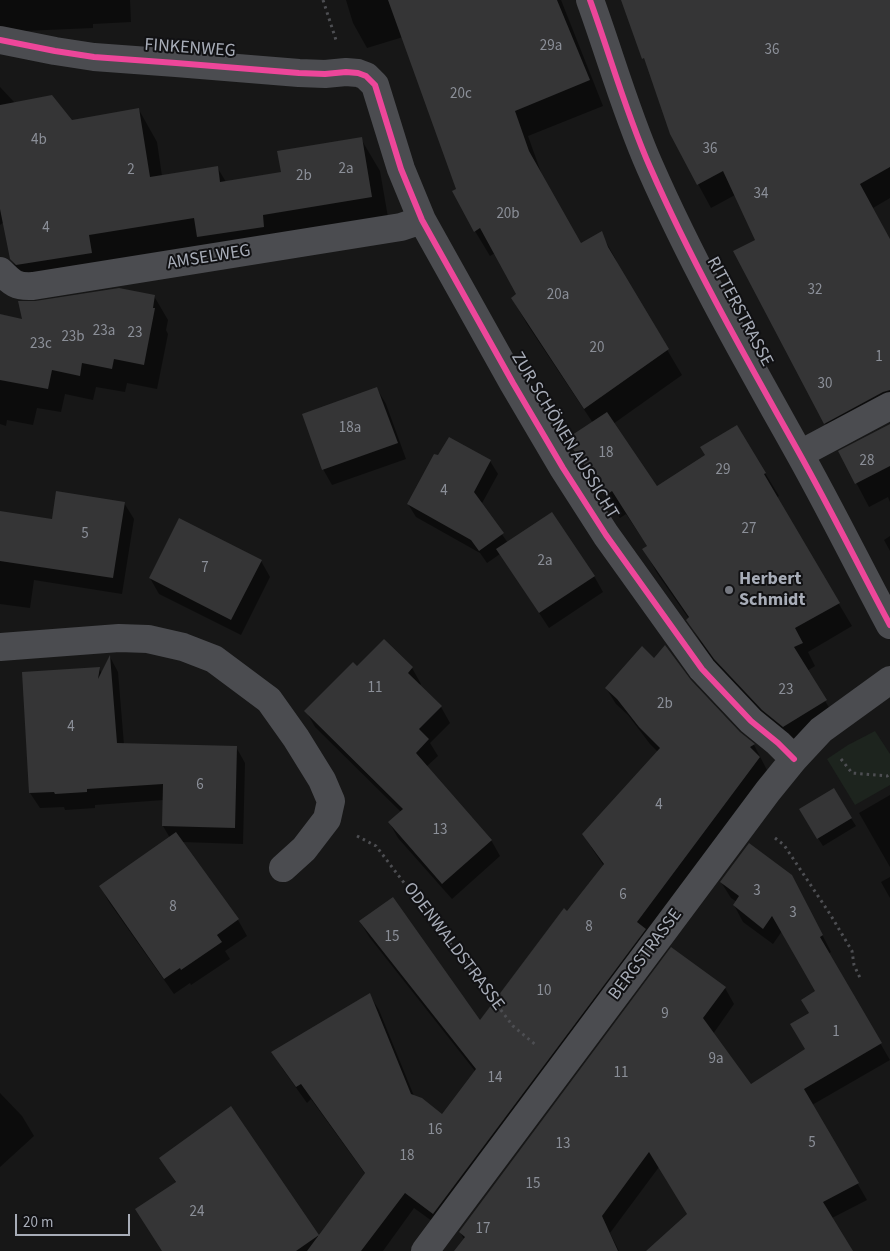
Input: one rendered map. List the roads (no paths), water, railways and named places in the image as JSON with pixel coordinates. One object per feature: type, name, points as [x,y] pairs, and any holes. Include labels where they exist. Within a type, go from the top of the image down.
[{"type":"street","name":"RITTERSTRASSE","points":[[590,0],[649,165],[668,207],[747,360],[800,454],[890,624]]},
{"type":"street","name":"FINKENWEG","points":[[0,40],[94,58],[299,73],[358,73],[366,76],[375,85]]},
{"type":"street","name":"ZUR SCHÖNEN AUSSICHT","points":[[375,85],[402,169],[422,220],[512,382],[563,468],[606,535],[702,669],[751,721],[778,742],[794,759]]},
{"type":"street","name":"AMSELWEG","points":[[0,272],[10,282],[22,286],[33,286],[391,228],[422,220]]},
{"type":"street","points":[[800,454],[890,406]]},
{"type":"street","points":[[0,647],[119,638],[148,639],[183,647],[214,659],[269,700],[302,747],[322,780],[331,802],[326,819],[304,849],[283,868]]},
{"type":"street","name":"BERGSTRASSE","points":[[424,1251],[768,791],[794,759],[821,730],[890,680]]},
{"type":"place","name":"Herbert Schmidt","points":[[729,590]]}]
